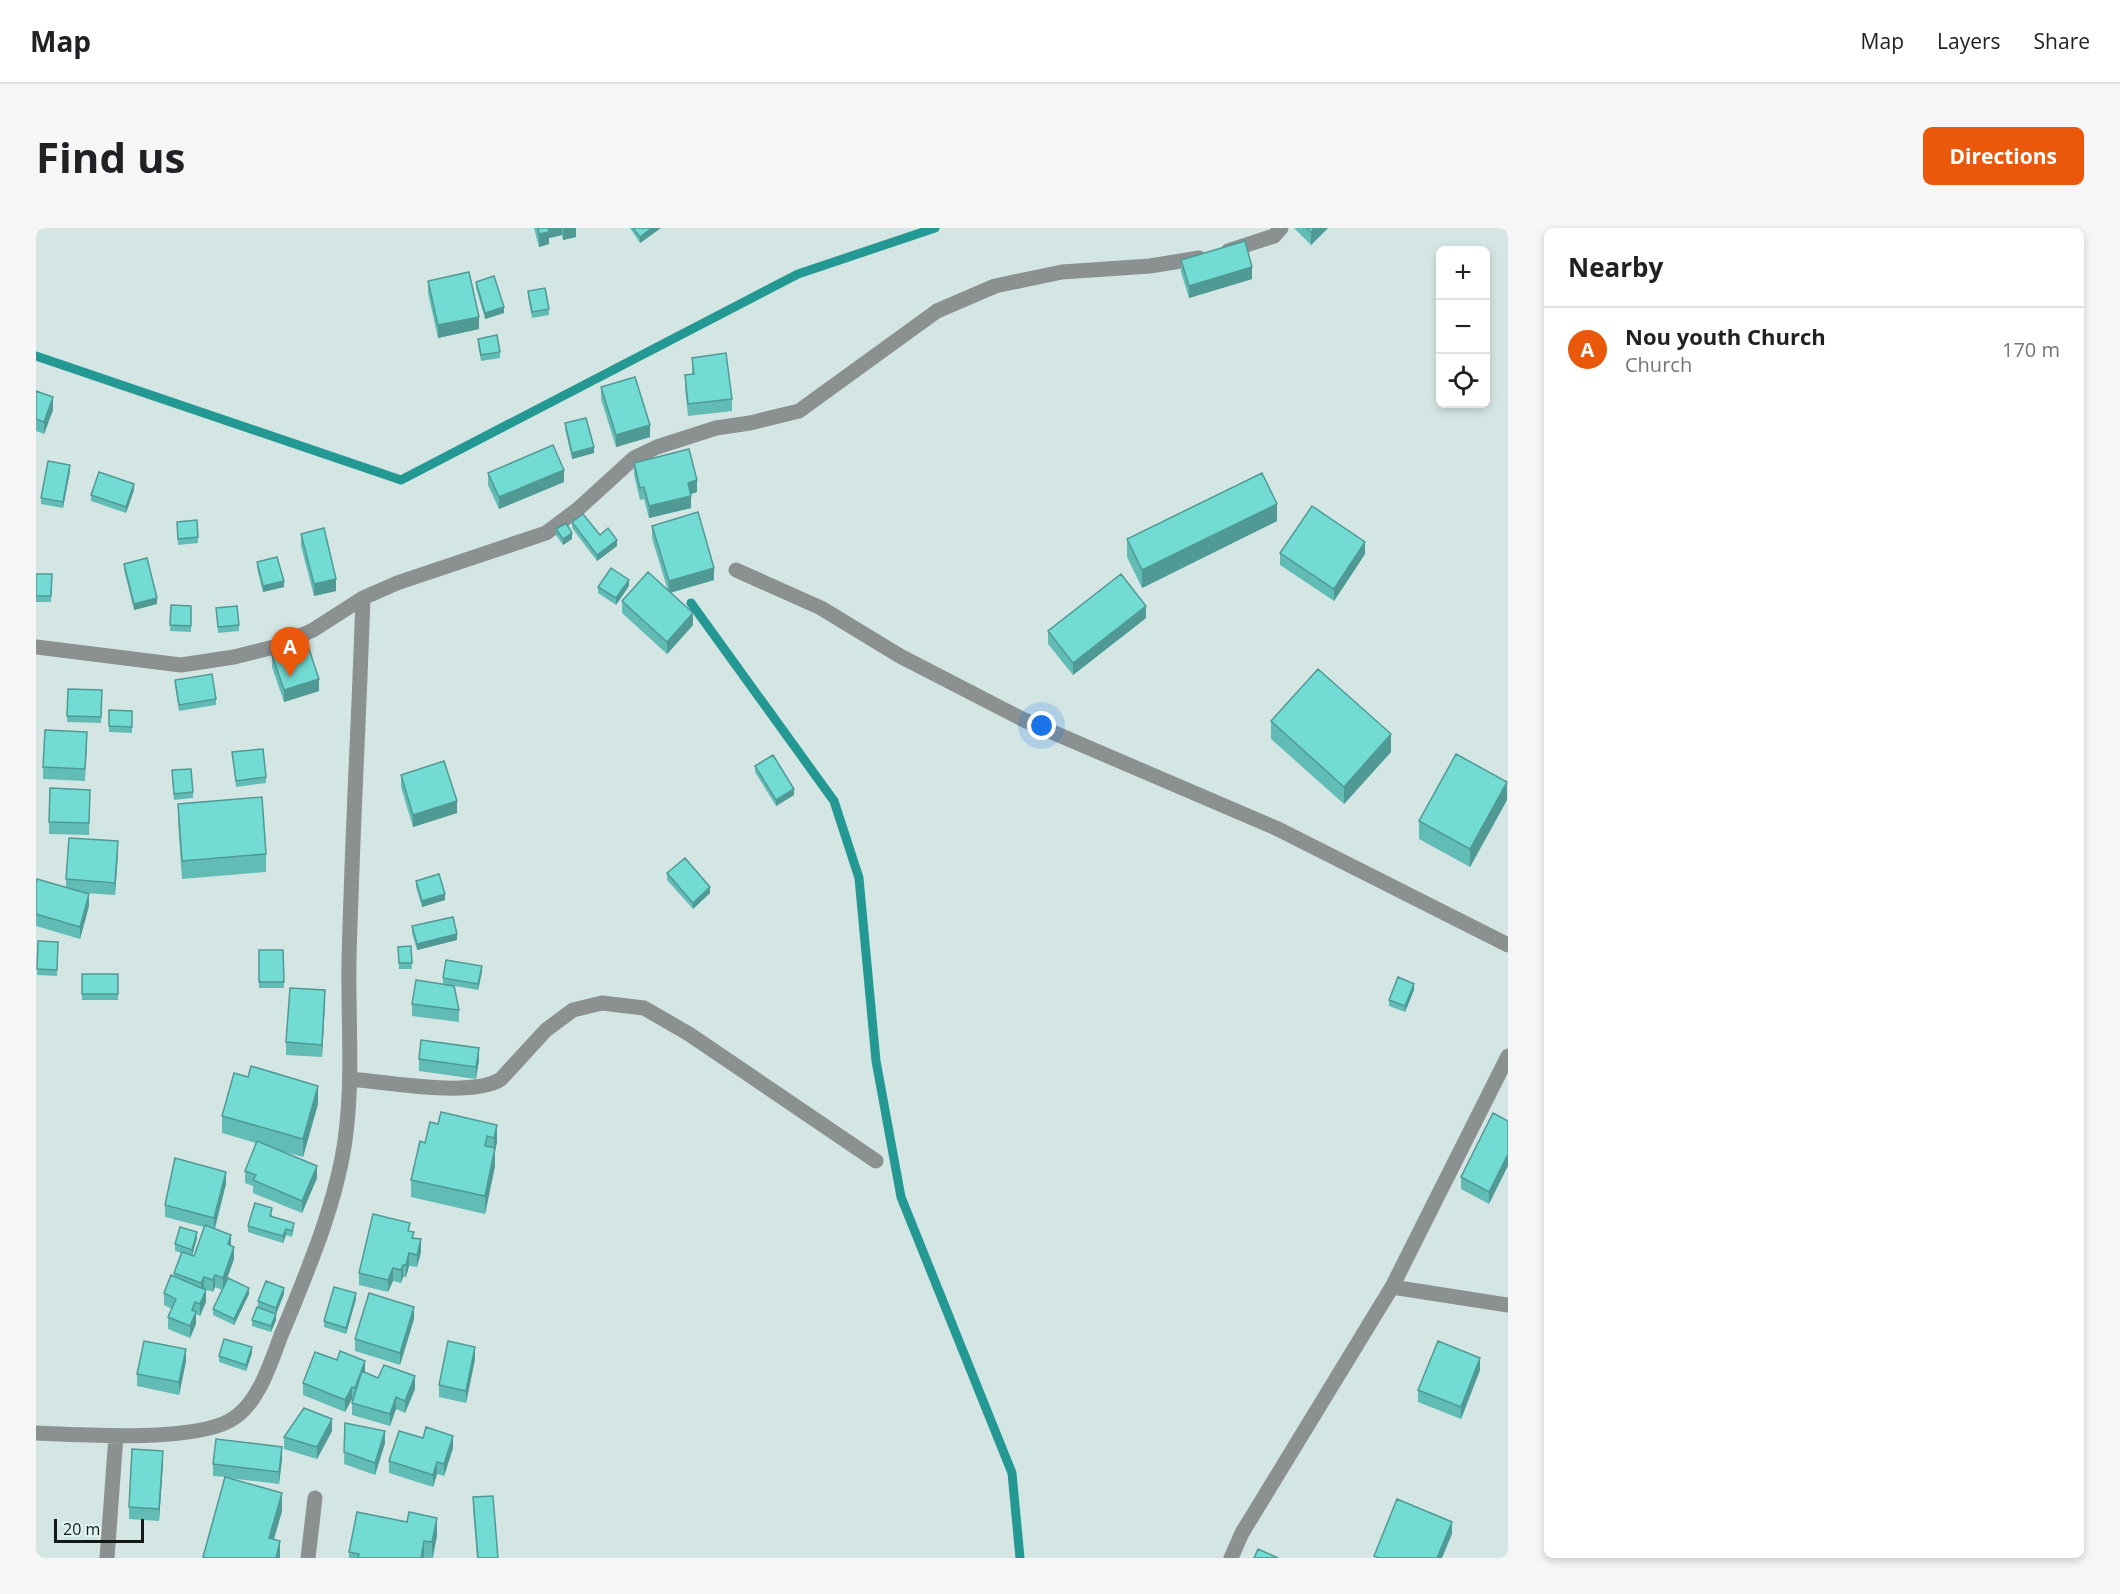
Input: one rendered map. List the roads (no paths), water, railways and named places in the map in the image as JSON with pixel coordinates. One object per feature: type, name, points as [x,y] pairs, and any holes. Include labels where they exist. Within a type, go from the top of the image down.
[{"type":"street","points":[[36,647],[181,664],[234,657],[278,646],[363,598],[397,583],[546,533],[578,509],[634,458],[657,447],[716,428],[799,411],[937,311],[994,286],[1062,272],[1150,266],[1196,259],[1274,236],[1281,228]]},
{"type":"street","points":[[735,570],[821,608],[900,656],[1024,720],[1278,829],[1508,945]]},
{"type":"street","points":[[36,1433],[116,1436],[196,1431],[230,1421],[259,1392],[329,1207],[346,1135],[350,1078],[349,960],[363,598]]},
{"type":"street","points":[[350,1078],[455,1088],[492,1086],[546,1030],[573,1010],[602,1003],[644,1008],[689,1034],[876,1161]]},
{"type":"street","points":[[1231,1558],[1242,1533],[1392,1287],[1508,1056]]},
{"type":"street","points":[[1392,1287],[1508,1305]]},
{"type":"street","points":[[107,1558],[116,1436]]},
{"type":"street","points":[[308,1558],[315,1498]]},
{"type":"waterway","points":[[36,356],[401,480],[798,274],[935,228]]},
{"type":"waterway","points":[[691,603],[834,801],[859,878],[876,1061],[901,1197],[1012,1473],[1020,1558]]},
{"type":"place","name":"Nou youth Church","points":[[290,677]]}]
